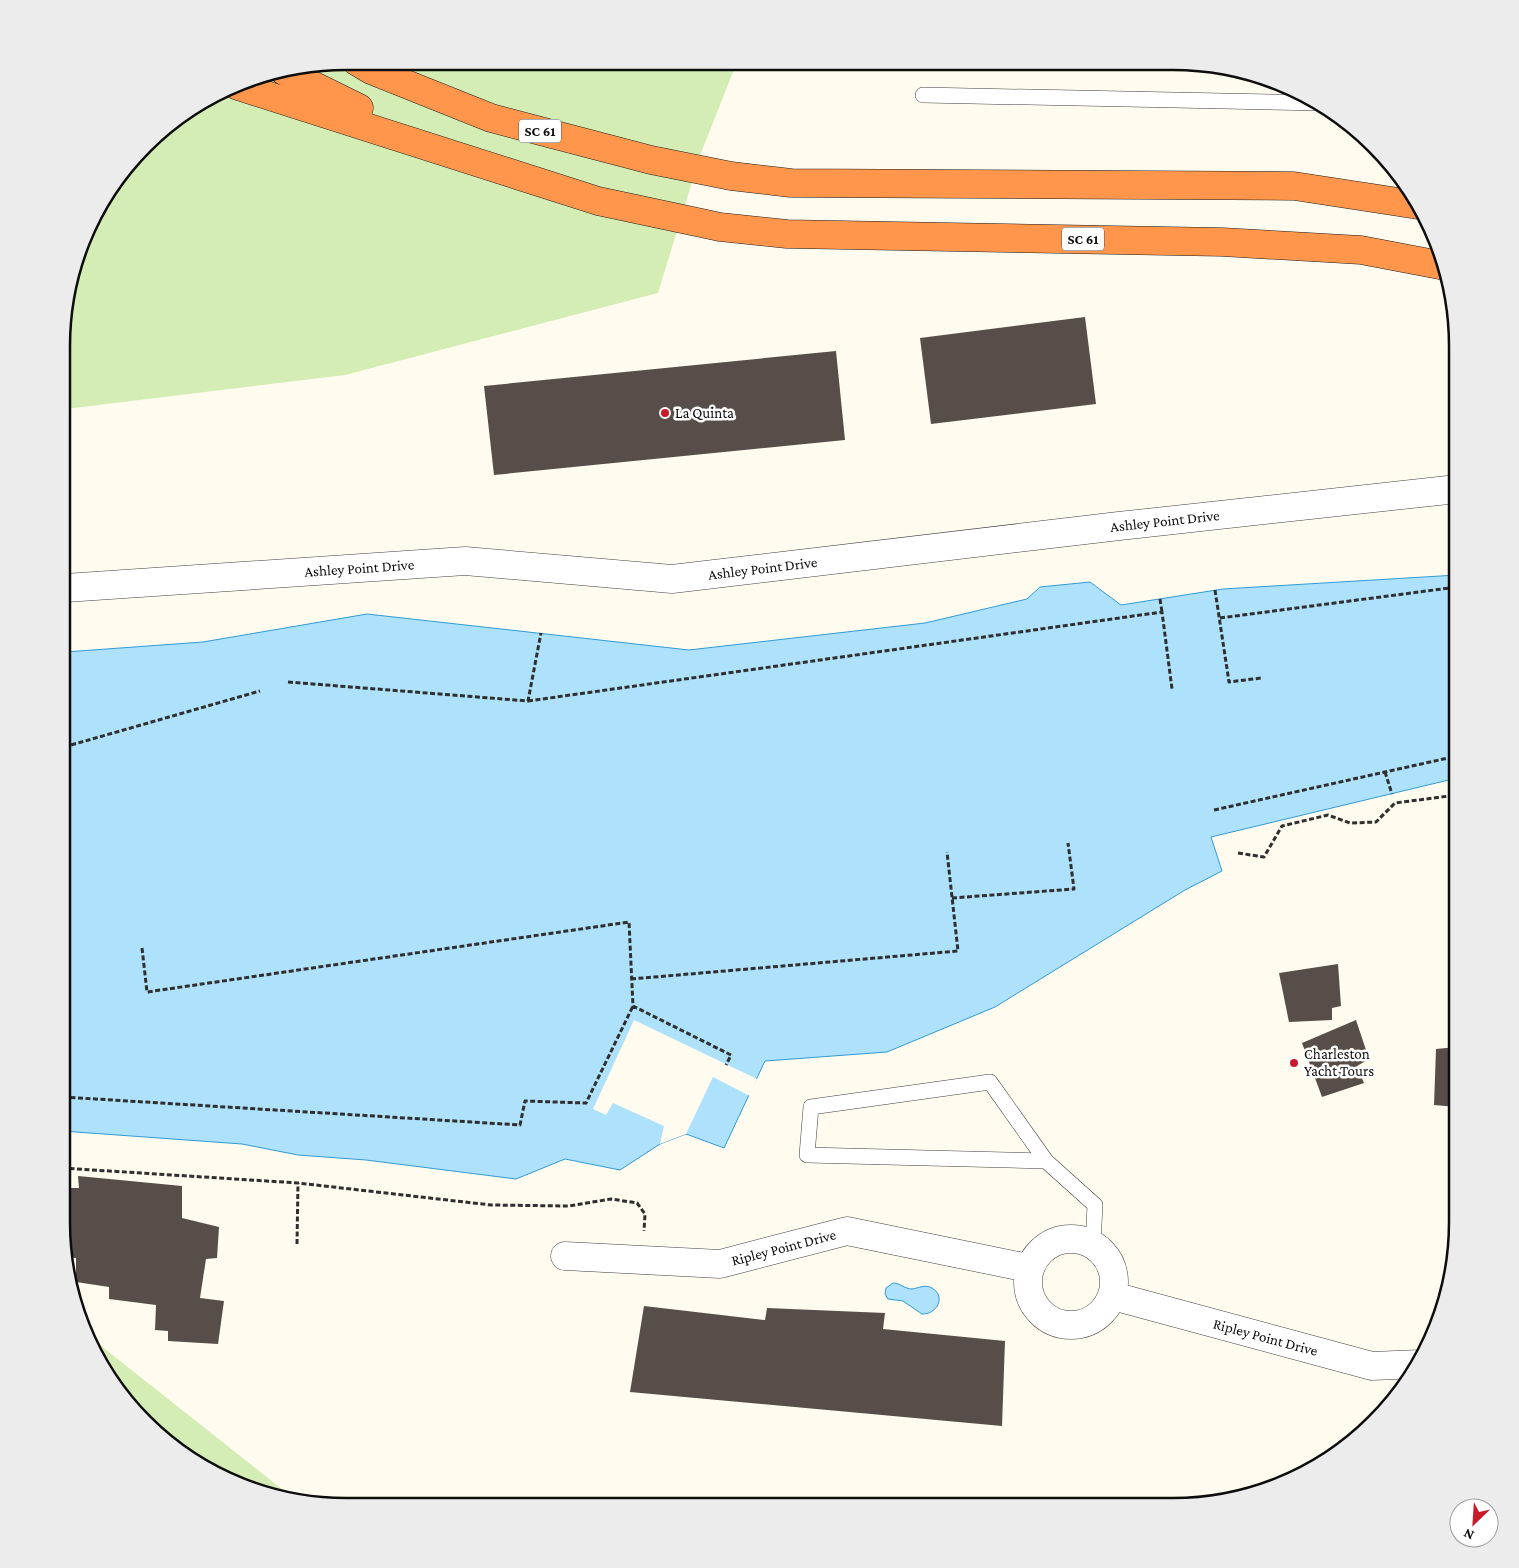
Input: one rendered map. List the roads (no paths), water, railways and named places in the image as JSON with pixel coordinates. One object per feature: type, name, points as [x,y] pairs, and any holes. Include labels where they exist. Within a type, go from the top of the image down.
[{"type":"highway","name":"SC 61","points":[[371,70],[491,118],[652,160],[731,176],[791,183],[1294,186],[1409,204]]},
{"type":"highway","points":[[290,75],[330,96],[499,169]]},
{"type":"highway","points":[[247,89],[499,169]]},
{"type":"highway","name":"SC 61","points":[[499,169],[598,201],[720,227],[788,234],[1222,242],[1361,250],[1437,264]]},
{"type":"street","name":"Ashley Point Drive","points":[[70,588],[465,561],[672,579],[1109,527],[1449,490]]},
{"type":"street","name":"Ripley Point Drive","points":[[565,1256],[720,1264],[847,1231],[1028,1268]]},
{"type":"street","points":[[1068,1238],[1092,1244],[1107,1258],[1114,1276],[1113,1296],[1100,1315],[1080,1326],[1057,1324],[1038,1312],[1027,1291],[1028,1268],[1043,1247],[1068,1238]]},
{"type":"street","name":"Ripley Point Drive","points":[[1113,1296],[1372,1366],[1409,1364]]},
{"type":"lane","points":[[923,95],[1303,103]]},
{"type":"lane","points":[[1046,1161],[807,1155],[811,1107],[990,1082],[1046,1161],[1095,1205],[1092,1244]]},
{"type":"water","points":[[1449,575],[1449,780],[1211,837],[1222,871],[1185,890],[995,1007],[887,1052],[765,1061],[724,1148],[686,1134],[660,1144],[620,1170],[565,1159],[516,1179],[366,1160],[298,1155],[242,1144],[70,1132],[70,652],[203,642],[367,614],[689,650],[925,623],[1027,599],[1040,587],[1090,582],[1121,605],[1223,589]]},
{"type":"water","points":[[893,1283],[909,1289],[924,1286],[932,1288],[939,1296],[938,1305],[932,1312],[922,1314],[903,1301],[888,1299],[885,1294],[886,1288]]},
{"type":"place","name":"La Quinta","points":[[665,413]]},
{"type":"place","name":"Charleston Yacht Tours","points":[[1294,1063]]}]
